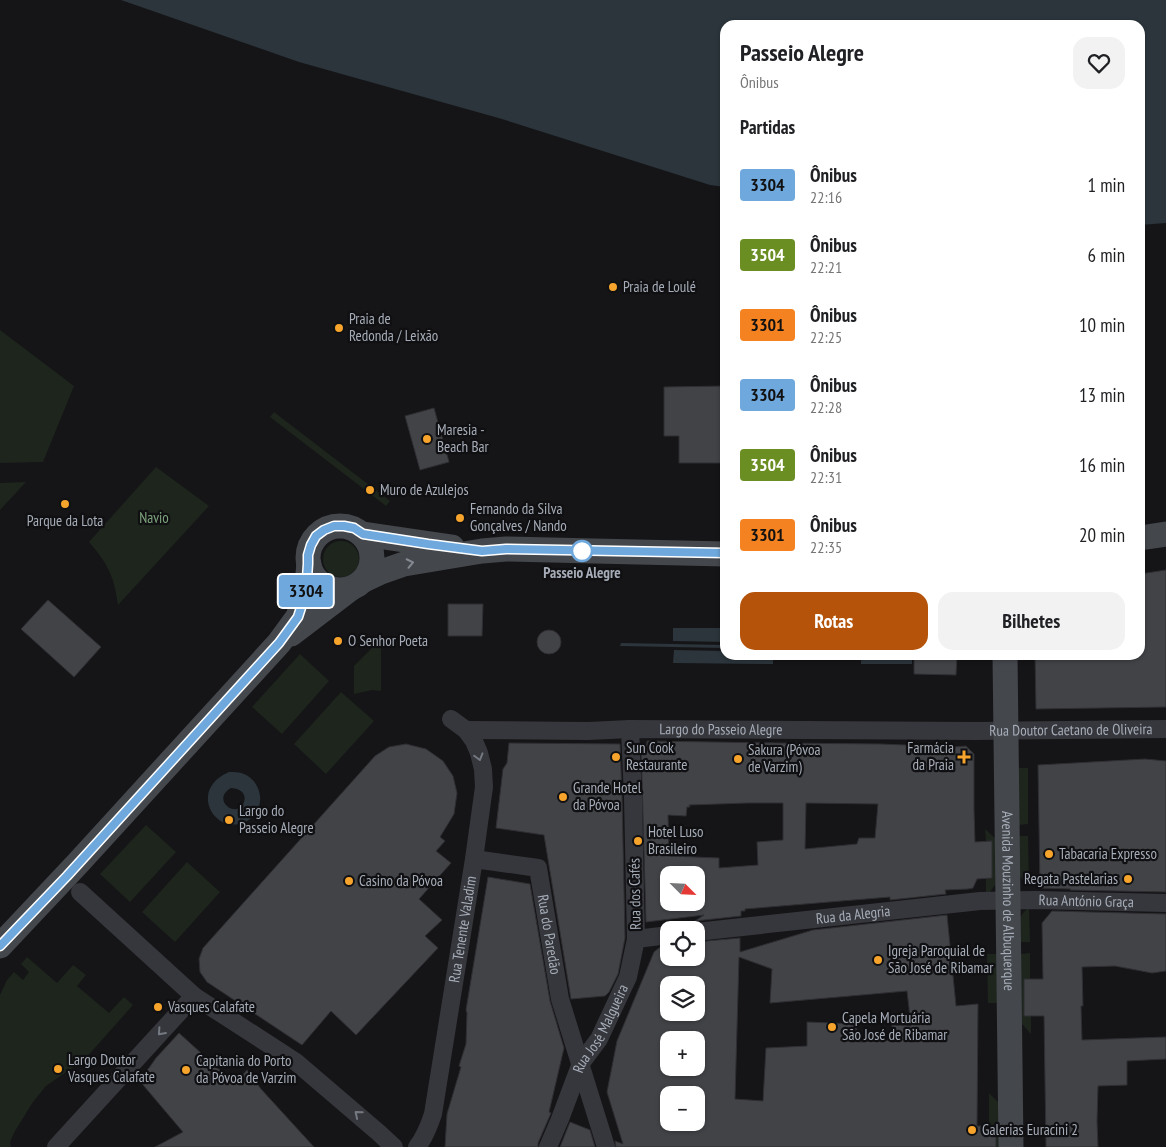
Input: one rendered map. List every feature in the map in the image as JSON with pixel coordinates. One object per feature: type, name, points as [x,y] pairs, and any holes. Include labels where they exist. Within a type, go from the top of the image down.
[{"type":"main road","points":[[0,946],[73,869],[279,643],[298,617],[306,592],[308,555],[316,536],[334,526],[354,528],[363,534],[369,542],[372,552],[373,562],[370,572],[357,585],[279,643]]},
{"type":"main road","points":[[363,534],[482,551]]},
{"type":"main road","points":[[1145,537],[1166,534]]},
{"type":"main road","points":[[308,564],[312,574],[324,587],[342,591],[404,564],[482,551],[506,549],[720,554]]},
{"type":"main road","name":"Avenida Mouzinho de Albuquerque","points":[[1005,660],[1011,1147]]},
{"type":"street","name":"Rua Tenente Valadim","points":[[425,1144],[433,1114],[484,787],[483,769],[474,741],[466,730],[451,719]]},
{"type":"street","name":"Rua dos Cafés","points":[[630,729],[636,939]]},
{"type":"street","name":"Rua Doutor Caetano de Oliveira","points":[[977,731],[1166,729]]},
{"type":"street","name":"Largo do Passeio Alegre","points":[[466,730],[977,731]]},
{"type":"street","name":"Rua do Paredão","points":[[474,860],[538,868],[560,999],[581,1063]]},
{"type":"street","points":[[80,892],[194,996],[296,1062],[394,1147]]},
{"type":"street","name":"Rua António Graça","points":[[1008,900],[1166,904]]},
{"type":"street","name":"Rua da Alegria","points":[[705,931],[980,901],[1008,900]]},
{"type":"street","points":[[636,939],[660,936]]},
{"type":"street","name":"Rua José Malgueira","points":[[606,1147],[581,1063],[599,1039],[628,977],[636,939]]},
{"type":"street","points":[[56,1147],[194,996]]},
{"type":"street","points":[[548,1147],[581,1063]]},
{"type":"green space","points":[[0,330],[74,386],[43,462],[0,463]]},
{"type":"green space","points":[[274,412],[390,501],[386,506],[270,417]]},
{"type":"green space","name":"Navio","points":[[156,467],[209,506],[118,605],[109,571],[89,542]]},
{"type":"green space","points":[[26,482],[0,510],[0,483]]},
{"type":"green space","points":[[341,541],[354,546],[359,559],[354,572],[341,577],[328,572],[323,559],[328,546]]},
{"type":"green space","points":[[372,648],[381,648],[381,691],[372,690],[354,694],[354,666]]},
{"type":"green space","points":[[300,654],[329,681],[282,734],[252,707]]},
{"type":"green space","points":[[341,692],[374,721],[326,774],[294,744]]},
{"type":"green space","points":[[1017,768],[1028,768],[1028,824],[1018,825]]},
{"type":"green space","points":[[146,825],[176,852],[130,902],[100,874]]},
{"type":"green space","points":[[985,829],[996,839],[995,885],[990,892],[986,893],[986,879],[992,878],[992,842],[986,841]]},
{"type":"green space","points":[[1018,836],[1028,836],[1029,885],[1020,876]]},
{"type":"green space","points":[[187,862],[220,892],[175,942],[142,912]]},
{"type":"green space","points":[[1029,908],[1030,942],[1020,942],[1020,919]]},
{"type":"green space","points":[[1030,953],[1030,979],[1024,979],[1024,1016],[1031,1016],[1031,1034],[1021,1023],[1020,954]]},
{"type":"green space","points":[[987,954],[997,954],[998,1003],[988,1003]]},
{"type":"green space","points":[[27,957],[57,983],[73,965],[86,975],[77,986],[109,1013],[124,997],[133,1005],[85,1059],[46,1086],[33,1102],[15,1131],[10,1142],[11,1147],[0,1147],[0,995],[7,980],[14,972],[23,980],[29,972],[21,964]]},
{"type":"green space","points":[[989,1093],[999,1103],[1000,1147],[996,1147],[989,1126]]},
{"type":"shaded area","points":[[121,0],[1166,0],[1166,223],[1145,225],[1145,20],[720,20],[720,186],[710,185],[502,119],[299,62]]},
{"type":"shaded area","points":[[673,628],[720,628],[720,642],[673,641]]},
{"type":"shaded area","points":[[621,643],[720,645],[720,648],[620,646]]},
{"type":"shaded area","points":[[674,650],[720,651],[720,660],[773,660],[773,664],[673,663]]},
{"type":"shaded area","points":[[861,660],[912,660],[912,664],[861,664]]},
{"type":"shaded area","points":[[229,772],[238,772],[249,776],[253,780],[260,794],[260,804],[253,817],[245,822],[234,825],[216,817],[210,809],[208,799],[210,789],[217,780]],"holes":[[[234,788],[242,792],[245,799],[241,807],[236,809],[227,806],[223,798],[225,793]]]},
{"type":"building","points":[[720,386],[720,463],[679,463],[679,436],[664,436],[664,387]]},
{"type":"building","name":"Maresia - Beach Bar","points":[[434,408],[449,462],[420,470],[405,416]]},
{"type":"building","points":[[1166,570],[1166,707],[1036,709],[1035,660],[1145,660],[1145,573]]},
{"type":"building","points":[[48,600],[101,647],[74,677],[21,629]]},
{"type":"building","points":[[448,604],[483,604],[482,636],[448,636]]},
{"type":"building","points":[[549,630],[558,633],[561,642],[558,651],[549,654],[540,651],[537,642],[540,633]]},
{"type":"building","points":[[914,660],[957,660],[956,675],[914,674]]},
{"type":"building","points":[[647,741],[966,746],[974,754],[975,842],[992,841],[992,878],[977,879],[973,888],[945,890],[946,894],[890,900],[890,897],[745,909],[745,911],[741,911],[741,916],[695,921],[704,915],[646,922],[641,744],[647,744]],"holes":[[[783,803],[783,840],[757,842],[758,865],[719,868],[719,858],[669,856],[668,815],[686,816],[689,805]],[[806,803],[878,804],[875,838],[859,838],[857,844],[805,849]]]},
{"type":"building","points":[[509,743],[620,744],[625,938],[618,974],[605,996],[571,999],[544,835],[496,828],[503,769],[507,763]]},
{"type":"building","name":"Casino da Póvoa","points":[[406,744],[426,749],[443,761],[453,776],[457,793],[454,814],[440,837],[445,841],[436,851],[451,863],[419,899],[442,920],[425,936],[438,948],[356,1035],[331,1011],[302,1045],[207,982],[200,972],[199,959],[203,948],[375,756],[389,747]]},
{"type":"building","points":[[1145,759],[1166,761],[1166,892],[1040,888],[1038,765]]},
{"type":"building","points":[[488,877],[530,884],[550,1001],[564,1048],[549,1112],[551,1113],[538,1147],[445,1147],[447,1114],[466,1044],[466,1010]]},
{"type":"building","points":[[1052,911],[1166,914],[1166,971],[1152,973],[1115,966],[1082,967],[1082,1040],[1166,1037],[1166,1059],[1127,1061],[1127,1085],[1098,1086],[1098,1147],[1046,1147],[1044,1016],[1024,1016],[1024,979],[1043,979],[1042,923]]},
{"type":"building","points":[[947,915],[956,1006],[978,1004],[977,1126],[996,1126],[996,1147],[616,1147],[615,1141],[623,1144],[607,1092],[617,1041],[654,952],[660,947],[660,966],[705,966],[705,941],[740,938],[740,952],[813,930]],"holes":[[[739,957],[772,969],[770,1003],[907,991],[911,1026],[892,1025],[893,1040],[859,1042],[856,1024],[807,1022],[807,1046],[766,1048],[763,1101],[735,1099]]]},
{"type":"building","points":[[179,1033],[235,1084],[247,1070],[261,1089],[314,1147],[155,1147],[183,1132],[138,1079]]},
{"type":"building","points":[[570,1122],[590,1130],[595,1147],[560,1147]]},
{"type":"bus line","name":"3304","points":[[0,946],[67,876],[279,643],[298,617],[306,592],[308,555],[316,536],[324,530],[334,526],[344,526],[354,528],[363,534],[482,551],[506,549],[720,553]]},
{"type":"place","name":"Praia de Loulé","points":[[613,287]]},
{"type":"place","name":"Praia de Redonda / Leixão","points":[[339,328]]},
{"type":"place","name":"Maresia - Beach Bar","points":[[427,439]]},
{"type":"place","name":"Muro de Azulejos","points":[[370,490]]},
{"type":"place","name":"Parque da Lota","points":[[65,504]]},
{"type":"place","name":"Fernando da Silva Gonçalves / Nando","points":[[460,518]]},
{"type":"place","name":"Passeio Alegre","points":[[582,551]]},
{"type":"place","name":"O Senhor Poeta","points":[[338,641]]},
{"type":"place","name":"Sun Cook Restaurante","points":[[616,757]]},
{"type":"place","name":"Farmácia da Praia","points":[[964,757]]},
{"type":"place","name":"Sakura (Póvoa de Varzim)","points":[[738,759]]},
{"type":"place","name":"Grande Hotel da Póvoa","points":[[563,797]]},
{"type":"place","name":"Largo do Passeio Alegre","points":[[229,820]]},
{"type":"place","name":"Hotel Luso Brasileiro","points":[[638,841]]},
{"type":"place","name":"Tabacaria Expresso","points":[[1049,854]]},
{"type":"place","name":"Regata Pastelarias","points":[[1128,879]]},
{"type":"place","name":"Casino da Póvoa","points":[[349,881]]},
{"type":"place","name":"Igreja Paroquial de São José de Ribamar","points":[[878,960]]},
{"type":"place","name":"Vasques Calafate","points":[[158,1007]]},
{"type":"place","name":"Capela Mortuária São José de Ribamar","points":[[832,1027]]},
{"type":"place","name":"Largo Doutor Vasques Calafate","points":[[58,1069]]},
{"type":"place","name":"Capitania do Porto da Póvoa de Varzim","points":[[186,1070]]},
{"type":"place","name":"Galerias Euracini 2","points":[[972,1130]]}]
